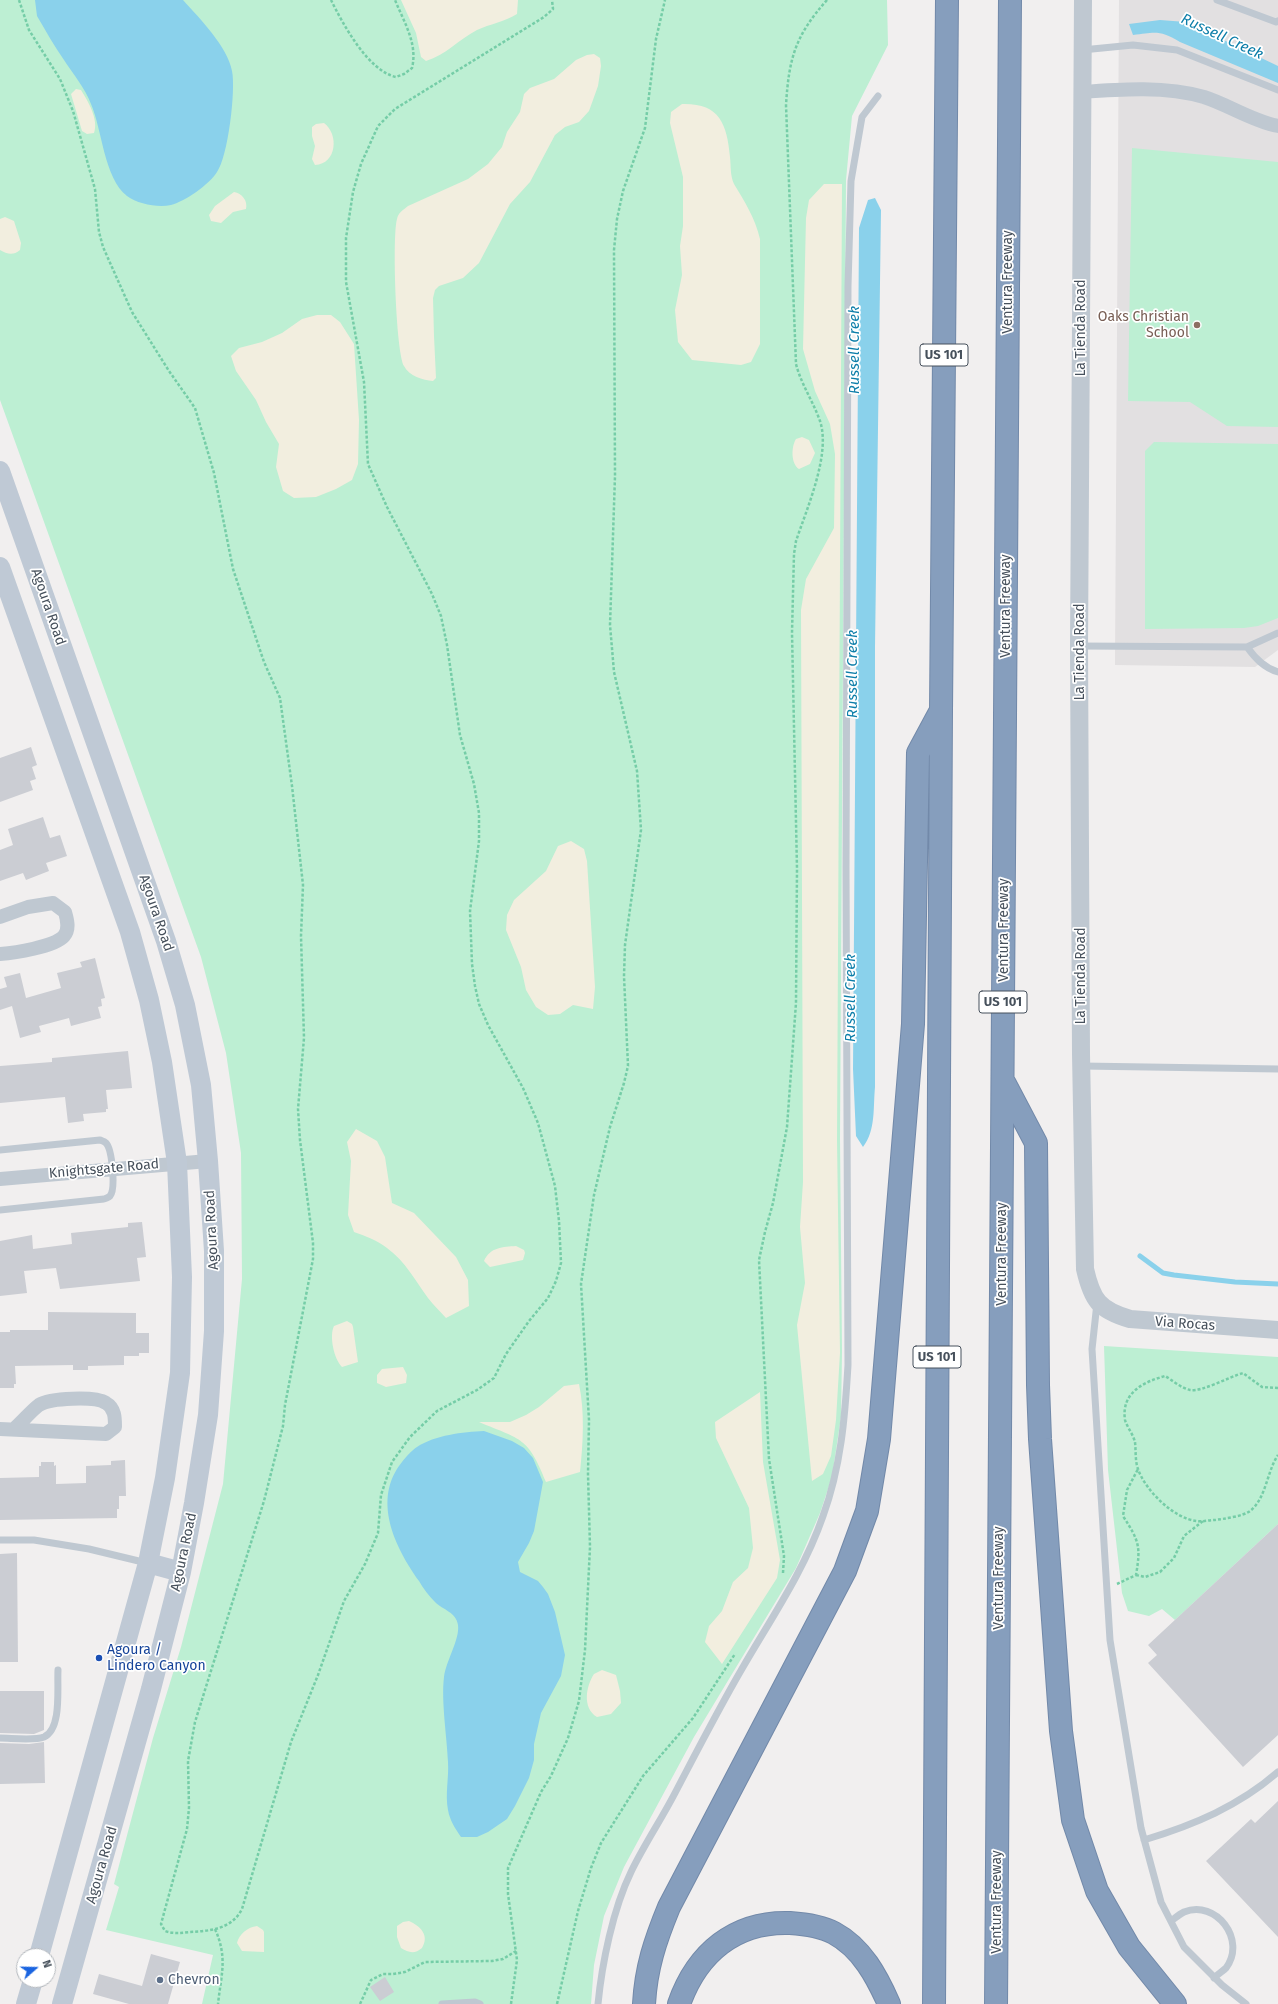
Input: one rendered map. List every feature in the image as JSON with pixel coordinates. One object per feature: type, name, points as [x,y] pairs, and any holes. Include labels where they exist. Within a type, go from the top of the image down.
[{"type":"highway","name":"US 101","points":[[934,2004],[941,711],[947,0]]},
{"type":"highway","name":"Ventura Freeway","points":[[996,2004],[1010,0]]},
{"type":"highway","points":[[644,2004],[646,1976],[655,1940],[669,1908],[845,1571],[866,1511],[880,1433],[913,1024],[918,753],[941,711]]},
{"type":"highway","points":[[1003,1081],[1036,1143],[1038,1385],[1040,1439],[1061,1731],[1073,1820],[1096,1891],[1129,1947],[1176,2004]]},
{"type":"highway","points":[[679,2004],[686,1984],[707,1955],[726,1938],[752,1927],[779,1923],[806,1924],[835,1933],[859,1953],[877,1975],[889,2004]]},
{"type":"main road","name":"Agoura Road","points":[[0,471],[166,941],[185,1005],[201,1085],[214,1251],[214,1331],[208,1415],[181,1572],[152,1689],[62,2004]]},
{"type":"main road","points":[[0,567],[130,932],[150,1000],[162,1062],[177,1163],[182,1277],[180,1373],[165,1478],[148,1563],[41,1948]]},
{"type":"main road","points":[[148,1563],[181,1572]]},
{"type":"main road","points":[[26,2004],[31,1988]]},
{"type":"street","name":"La Tienda Road","points":[[1083,0],[1079,646],[1081,1066],[1085,1269],[1089,1287],[1097,1303]]},
{"type":"street","points":[[1082,92],[1123,89],[1183,92],[1205,98],[1278,126]]},
{"type":"street","points":[[0,917],[28,907],[53,903],[65,912],[68,924],[64,936],[53,942],[21,952],[0,954]]},
{"type":"street","name":"Knightsgate Road","points":[[0,1179],[113,1168],[208,1161]]},
{"type":"street","name":"Via Rocas","points":[[1097,1303],[1113,1314],[1130,1320],[1278,1330]]},
{"type":"street","points":[[0,1429],[15,1428],[106,1434],[115,1427],[115,1414],[106,1403],[94,1399],[48,1401],[39,1405],[15,1428]]},
{"type":"lane","points":[[1217,0],[1276,22],[1278,21]]},
{"type":"lane","points":[[1082,50],[1133,45],[1177,50],[1278,90]]},
{"type":"lane","points":[[598,2004],[601,1976],[613,1923],[630,1873],[743,1667],[773,1619],[808,1555],[837,1473],[843,1437],[848,1365],[846,850],[848,286],[851,181],[862,117],[878,96]]},
{"type":"lane","points":[[1079,646],[1247,647],[1278,633]]},
{"type":"lane","points":[[1247,647],[1256,658],[1270,670],[1278,672]]},
{"type":"lane","points":[[1081,1066],[1278,1070]]},
{"type":"lane","points":[[0,1150],[100,1140],[106,1143],[109,1149],[113,1168],[112,1192],[110,1196],[104,1199],[0,1210]]},
{"type":"lane","points":[[1097,1303],[1092,1349],[1110,1640],[1144,1840],[1162,1902],[1184,1947],[1214,1978],[1246,2004]]},
{"type":"lane","points":[[0,1540],[42,1541],[89,1549],[148,1563]]},
{"type":"lane","points":[[0,1738],[42,1737],[51,1733],[56,1723],[58,1670]]},
{"type":"lane","points":[[1144,1840],[1185,1828],[1226,1808],[1260,1787],[1278,1772]]},
{"type":"lane","points":[[1171,1921],[1184,1912],[1200,1910],[1214,1914],[1226,1924],[1232,1938],[1232,1954],[1226,1968],[1214,1978]]},
{"type":"lane","points":[[442,2004],[475,2002],[480,2004]]},
{"type":"path","points":[[19,0],[29,30],[60,79],[73,111],[95,189],[98,232],[103,247],[132,312],[169,371],[195,408],[202,429],[214,473],[234,569],[264,662],[280,698],[303,885],[301,936],[304,1038],[298,1109],[300,1140],[308,1198],[312,1259],[285,1405],[283,1426],[271,1477],[192,1733],[188,1761],[189,1817],[187,1834],[161,1924],[165,1931],[170,1933],[214,1929],[231,1922],[238,1917],[246,1898],[291,1742],[318,1675],[344,1601],[366,1564],[378,1533],[381,1495],[392,1462],[410,1437],[438,1411],[477,1390],[494,1378],[506,1354],[529,1321],[548,1298],[560,1268],[561,1240],[554,1186],[540,1128],[526,1093],[488,1025],[476,993],[472,964],[470,911],[479,841],[479,813],[477,800],[460,736],[447,645],[441,616],[432,594],[387,507],[368,464],[364,382],[358,340],[348,297],[345,269],[346,238],[353,192],[361,164],[378,126],[395,110],[544,17],[553,9],[552,0]]},
{"type":"path","points":[[331,0],[340,19],[368,58],[381,71],[396,77],[404,74],[412,68],[415,58],[409,33],[395,0]]},
{"type":"path","points":[[511,2004],[516,1973],[516,1951],[508,1894],[508,1868],[575,1720],[581,1694],[585,1650],[590,1547],[588,1474],[589,1426],[581,1284],[594,1195],[610,1127],[628,1066],[624,960],[626,931],[641,830],[637,771],[614,672],[610,625],[615,476],[614,250],[617,219],[623,191],[645,128],[656,38],[665,0]]},
{"type":"path","points":[[782,1576],[784,1556],[774,1504],[769,1459],[759,1260],[774,1196],[787,1127],[796,1003],[797,869],[792,633],[794,554],[796,541],[820,465],[824,443],[819,420],[799,375],[796,364],[786,105],[789,73],[794,50],[806,26],[827,0]]},
{"type":"path","points":[[1278,1388],[1262,1387],[1243,1373],[1228,1377],[1205,1388],[1190,1390],[1165,1376],[1148,1380],[1134,1389],[1125,1403],[1125,1420],[1134,1440],[1138,1469],[1149,1490],[1174,1513],[1196,1521],[1225,1519],[1250,1511],[1264,1491],[1271,1465],[1278,1455]]},
{"type":"path","points":[[1136,1575],[1140,1551],[1133,1532],[1123,1516],[1127,1490],[1138,1469]]},
{"type":"path","points":[[1107,1587],[1120,1584],[1136,1575],[1145,1577],[1160,1572],[1174,1558],[1184,1536],[1204,1521]]},
{"type":"path","points":[[557,2004],[578,1912],[591,1868],[601,1844],[643,1776],[693,1718],[736,1652]]},
{"type":"path","points":[[214,1929],[223,1957],[223,1973],[218,2004]]},
{"type":"path","points":[[360,2004],[363,1993],[371,1980],[383,1974],[405,1972],[425,1962],[492,1961],[503,1959],[516,1951]]},
{"type":"shaded area","name":"Oaks Christian School","points":[[1119,0],[1278,0],[1278,650],[1255,667],[1115,665]]},
{"type":"green space","points":[[0,0],[887,0],[888,45],[852,116],[846,180],[840,1138],[842,1352],[841,1417],[832,1477],[820,1513],[796,1568],[694,1737],[624,1867],[604,1916],[594,1965],[591,2004],[202,2004],[213,1955],[106,1930],[119,1887],[114,1884],[153,1738],[181,1647],[223,1484],[242,1279],[241,1153],[226,1053],[201,957],[0,400]]},
{"type":"green space","points":[[1132,148],[1278,162],[1278,427],[1227,426],[1190,402],[1128,401]]},
{"type":"green space","points":[[1154,442],[1278,444],[1278,618],[1258,626],[1244,628],[1145,629],[1145,451]]},
{"type":"green space","points":[[1104,1346],[1278,1357],[1278,1524],[1175,1620],[1162,1609],[1149,1616],[1128,1611],[1122,1593],[1108,1470]]},
{"type":"sand","points":[[401,0],[518,0],[517,14],[477,30],[440,55],[426,61],[421,57],[416,33]]},
{"type":"sand","points":[[594,54],[600,58],[601,66],[598,86],[589,111],[579,122],[565,127],[555,135],[530,182],[510,204],[479,263],[463,278],[439,286],[435,290],[433,298],[436,378],[433,381],[413,375],[404,366],[399,340],[395,269],[395,247],[398,215],[408,206],[468,179],[488,164],[502,147],[507,132],[520,112],[524,94],[530,88],[554,79],[576,60],[587,55]]},
{"type":"sand","points":[[76,89],[81,90],[92,111],[95,122],[94,133],[87,134],[82,131],[71,94]]},
{"type":"sand","points":[[682,104],[705,107],[713,111],[719,117],[729,145],[731,174],[734,184],[746,204],[760,239],[760,344],[751,362],[741,365],[692,360],[678,342],[675,310],[682,275],[680,246],[683,226],[683,177],[670,123],[671,112]]},
{"type":"sand","points":[[324,123],[332,134],[334,141],[333,148],[328,160],[315,165],[312,159],[315,146],[312,136],[312,127],[316,124]]},
{"type":"sand","points":[[824,184],[842,184],[837,1140],[840,1353],[836,1420],[831,1456],[823,1474],[812,1481],[797,1325],[805,1283],[800,1227],[803,1182],[801,610],[806,579],[834,528],[835,454],[830,424],[815,391],[803,349],[806,218],[809,200]]},
{"type":"sand","points":[[234,192],[240,194],[244,198],[246,209],[233,212],[221,223],[211,221],[209,215],[215,206]]},
{"type":"sand","points":[[5,217],[14,221],[21,243],[20,250],[12,254],[0,250],[0,219]]},
{"type":"sand","points":[[317,315],[331,315],[340,322],[354,344],[359,420],[358,464],[352,480],[336,489],[316,497],[294,498],[283,491],[276,467],[279,444],[266,422],[256,400],[236,371],[231,356],[239,348],[262,342],[282,333],[302,319]]},
{"type":"sand","points":[[802,437],[809,440],[815,453],[810,464],[799,469],[794,463],[793,451],[794,442],[796,439]]},
{"type":"sand","points":[[571,841],[584,849],[587,861],[595,987],[593,1009],[573,1005],[560,1014],[548,1015],[536,1007],[526,990],[521,967],[506,930],[507,915],[514,900],[546,871],[558,846]]},
{"type":"sand","points":[[356,1129],[377,1141],[385,1157],[392,1203],[414,1213],[456,1257],[468,1280],[469,1306],[446,1318],[430,1301],[409,1271],[393,1253],[375,1240],[354,1232],[348,1215],[351,1161],[347,1142]]},
{"type":"sand","points":[[516,1246],[524,1250],[525,1253],[523,1260],[490,1267],[484,1261],[493,1250],[502,1247]]},
{"type":"sand","points":[[347,1321],[352,1324],[353,1327],[358,1362],[342,1367],[337,1359],[333,1347],[332,1336],[334,1326]]},
{"type":"sand","points":[[403,1367],[407,1375],[406,1383],[386,1387],[377,1383],[377,1375],[382,1369]]},
{"type":"sand","points":[[579,1384],[583,1428],[580,1472],[546,1482],[534,1456],[522,1442],[479,1422],[510,1422],[539,1407],[564,1386]]},
{"type":"sand","points":[[760,1392],[763,1462],[780,1560],[777,1578],[722,1664],[705,1642],[709,1626],[722,1611],[733,1582],[748,1568],[753,1548],[749,1508],[716,1438],[715,1422]]},
{"type":"sand","points":[[602,1670],[616,1675],[621,1703],[611,1714],[597,1717],[592,1713],[587,1703],[587,1691],[594,1674]]},
{"type":"sand","points":[[409,1921],[420,1928],[425,1939],[422,1948],[414,1952],[409,1952],[401,1948],[397,1937],[397,1926],[403,1922]]},
{"type":"sand","points":[[257,1926],[264,1932],[264,1952],[242,1951],[237,1943],[238,1940],[247,1929]]},
{"type":"water","points":[[35,0],[183,0],[205,24],[219,43],[225,52],[232,71],[232,107],[225,153],[217,172],[209,182],[189,196],[176,203],[166,206],[148,205],[137,201],[127,196],[119,188],[108,166],[95,114],[88,98],[37,16]]},
{"type":"water","points":[[1160,20],[1186,22],[1278,66],[1278,83],[1180,42],[1167,35],[1153,33],[1133,35],[1129,24]]},
{"type":"water","points":[[875,198],[881,210],[875,646],[875,1087],[872,1126],[863,1147],[856,1136],[853,1069],[859,228],[868,200]]},
{"type":"water","points":[[484,1431],[512,1441],[524,1448],[533,1458],[543,1482],[534,1531],[518,1562],[520,1572],[538,1581],[548,1594],[555,1612],[565,1655],[561,1676],[541,1713],[534,1744],[534,1760],[529,1778],[515,1806],[507,1819],[488,1832],[477,1837],[461,1837],[451,1821],[447,1804],[448,1762],[443,1697],[445,1671],[457,1637],[458,1625],[455,1617],[438,1605],[424,1589],[402,1553],[390,1522],[388,1491],[393,1476],[402,1462],[415,1448],[441,1437],[458,1433]]},
{"type":"building","points":[[31,747],[37,765],[32,767],[36,779],[30,781],[33,790],[0,802],[0,758]]},
{"type":"building","points":[[43,817],[50,838],[60,835],[67,856],[46,863],[49,871],[26,880],[23,873],[0,881],[0,850],[13,845],[8,829]]},
{"type":"building","points":[[95,958],[105,998],[101,999],[102,1006],[98,1007],[101,1018],[71,1026],[69,1018],[39,1026],[41,1032],[20,1038],[12,1006],[0,1010],[0,989],[7,987],[4,977],[20,973],[26,998],[61,988],[57,973],[82,967],[80,962]]},
{"type":"building","points":[[128,1051],[132,1088],[106,1090],[108,1109],[106,1109],[106,1112],[83,1114],[84,1121],[68,1123],[65,1097],[0,1103],[0,1066],[52,1062],[52,1058]]},
{"type":"building","points":[[142,1222],[146,1257],[137,1258],[140,1281],[60,1289],[56,1268],[24,1271],[27,1293],[0,1296],[0,1241],[32,1235],[33,1249],[72,1244],[71,1233],[128,1227],[128,1223]]},
{"type":"building","points":[[48,1312],[136,1313],[136,1333],[149,1333],[149,1353],[139,1353],[139,1356],[124,1356],[124,1365],[88,1366],[88,1370],[73,1370],[73,1365],[15,1366],[16,1384],[14,1384],[14,1388],[0,1388],[0,1332],[10,1332],[10,1330],[48,1330]]},
{"type":"building","points":[[125,1460],[126,1496],[119,1496],[117,1518],[0,1520],[0,1478],[39,1477],[39,1466],[41,1466],[41,1462],[54,1462],[54,1466],[56,1465],[56,1484],[86,1483],[86,1466],[111,1465],[111,1461]]},
{"type":"building","points":[[1278,1524],[1278,1735],[1243,1767],[1148,1663],[1157,1655],[1148,1645]]},
{"type":"building","points":[[17,1553],[18,1662],[0,1662],[0,1554]]},
{"type":"building","points":[[0,1691],[44,1691],[44,1730],[34,1734],[0,1733]]},
{"type":"building","points":[[44,1742],[45,1783],[0,1784],[0,1743],[29,1744]]},
{"type":"building","points":[[1278,1801],[1278,1937],[1206,1861],[1251,1819],[1255,1823]]},
{"type":"building","name":"Chevron","points":[[151,1954],[180,1962],[168,2004],[129,2004],[93,1994],[99,1974],[142,1986]]},
{"type":"building","points":[[385,1977],[394,1992],[380,2001],[370,1987]]},
{"type":"waterway","points":[[1140,1256],[1163,1273],[1235,1282],[1278,1284]]},
{"type":"place","name":"Oaks Christian School","points":[[1197,325]]},
{"type":"place","name":"Agoura / Lindero Canyon","points":[[99,1658]]},
{"type":"place","name":"Chevron","points":[[160,1980]]},
{"type":"water label","name":"Russell Creek","points":[[1222,37]]},
{"type":"water label","name":"Russell Creek","points":[[855,350]]},
{"type":"water label","name":"Russell Creek","points":[[853,674]]},
{"type":"water label","name":"Russell Creek","points":[[851,998]]}]
